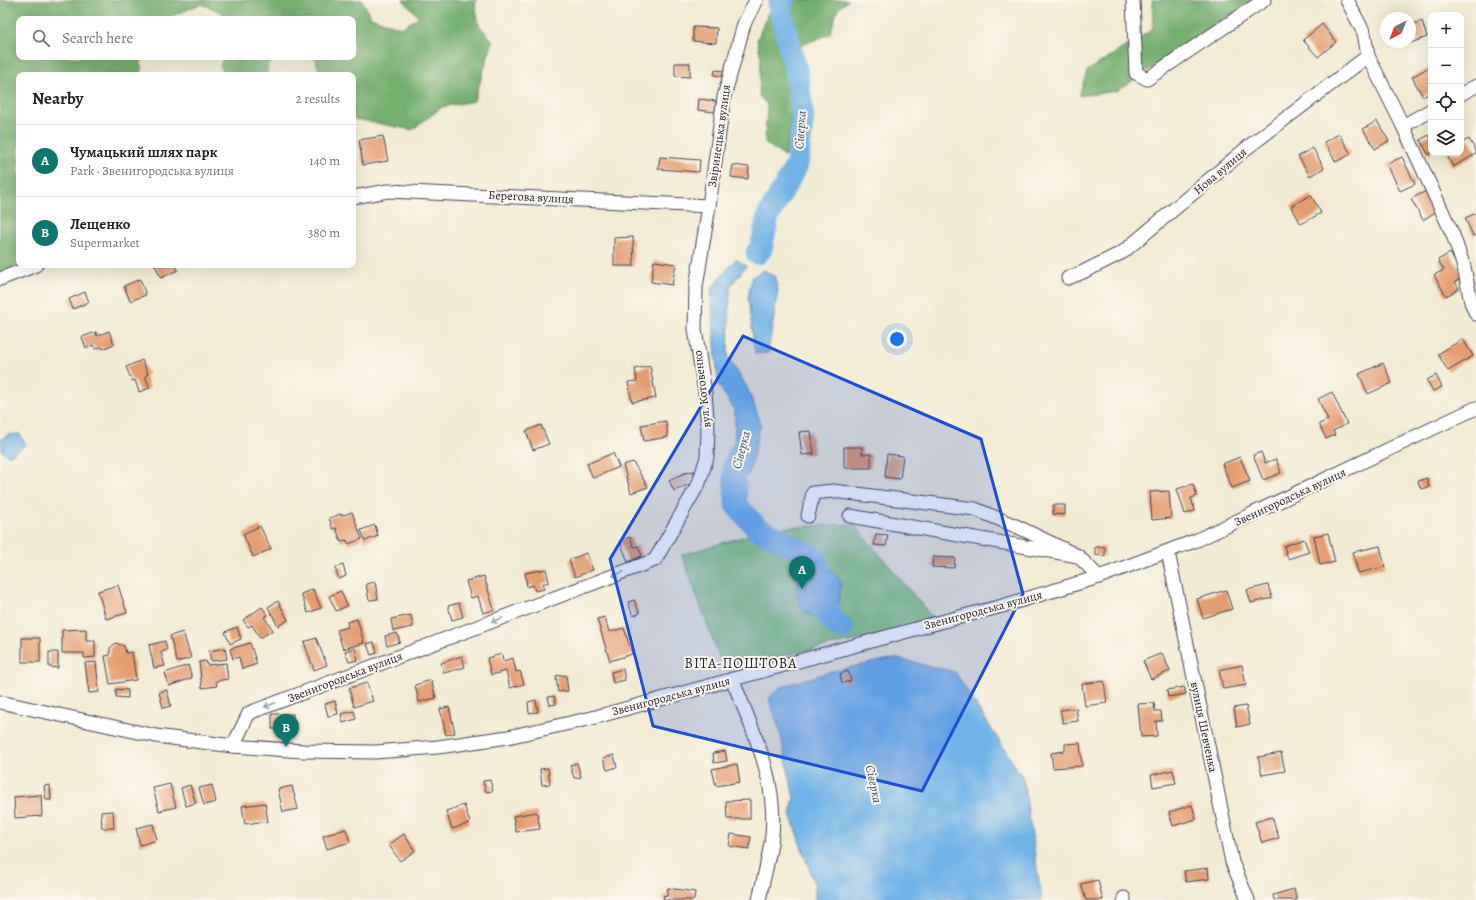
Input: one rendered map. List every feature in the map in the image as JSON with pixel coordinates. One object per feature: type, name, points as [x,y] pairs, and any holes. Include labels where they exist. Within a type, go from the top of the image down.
[{"type":"street","name":"Звіринецька вулиця","points":[[709,206],[724,97],[744,24],[756,0]]},
{"type":"street","points":[[1133,0],[1136,73],[1147,79],[1264,0]]},
{"type":"street","points":[[1347,0],[1364,33],[1368,56],[1403,126],[1453,235],[1464,267],[1476,314]]},
{"type":"street","name":"Нова вулиця","points":[[1068,278],[1123,252],[1248,147],[1368,56]]},
{"type":"street","points":[[1464,92],[1476,86]]},
{"type":"street","points":[[1403,126],[1428,112]]},
{"type":"street","name":"Берегова вулиця","points":[[356,196],[388,191],[709,206]]},
{"type":"street","name":"вул. Котовенко","points":[[655,560],[698,483],[707,457],[708,429],[705,393],[694,313],[696,287],[709,206]]},
{"type":"street","points":[[0,279],[28,268]]},
{"type":"street","name":"Звенигородська вулиця","points":[[0,702],[156,736],[232,746],[303,751],[375,752],[420,749],[466,744],[508,737],[592,718],[1002,606],[1099,577],[1168,552],[1245,518],[1476,408]]},
{"type":"street","points":[[808,516],[813,493],[833,491],[975,509],[1018,527],[1078,556],[1099,577]]},
{"type":"street","points":[[850,516],[1078,556]]},
{"type":"street","name":"вулиця Шевченка","points":[[1168,552],[1232,862],[1248,900]]},
{"type":"street","name":"Звенигородська вулиця","points":[[232,746],[249,713],[655,560]]},
{"type":"street","points":[[732,679],[758,742],[767,770],[771,790],[771,842],[759,900]]},
{"type":"highlighted area","points":[[743,336],[981,439],[1023,594],[922,791],[653,726],[610,559]]},
{"type":"green space","points":[[0,0],[362,0],[371,17],[401,28],[419,17],[403,0],[477,0],[475,2],[479,25],[493,41],[474,101],[442,107],[412,130],[356,119],[356,72],[319,72],[316,60],[356,60],[356,16],[224,16],[222,12],[201,4],[172,16],[16,16],[16,60],[141,60],[142,72],[16,72],[16,267],[0,279]]},
{"type":"green space","points":[[776,0],[849,0],[838,9],[830,34],[802,45],[785,69],[793,110],[785,157],[765,143],[767,105],[759,96],[761,58],[757,40],[769,10]]},
{"type":"green space","points":[[1152,0],[1253,0],[1117,91],[1079,96],[1087,71],[1153,29]]},
{"type":"green space","points":[[222,60],[269,60],[267,72],[224,72],[220,65]]},
{"type":"green space","points":[[854,524],[937,623],[723,668],[682,555],[772,528]]},
{"type":"water","points":[[736,259],[746,266],[730,287],[728,357],[747,387],[761,423],[749,474],[733,487],[724,484],[727,457],[734,453],[735,411],[718,384],[711,289]]},
{"type":"water","points":[[764,270],[776,277],[778,291],[768,353],[755,354],[748,298],[752,277]]},
{"type":"water","points":[[20,434],[26,445],[9,456],[2,451],[1,439],[8,435]]},
{"type":"water","points":[[815,558],[824,563],[837,576],[841,585],[837,610],[822,621],[803,611],[796,592],[800,571]]},
{"type":"water","points":[[895,658],[955,672],[1023,778],[1042,900],[815,900],[815,886],[790,814],[794,798],[780,732],[769,698],[780,687],[833,671]]},
{"type":"building","points":[[1422,21],[1427,37],[1416,41],[1416,23]]},
{"type":"building","points":[[1322,24],[1336,42],[1318,57],[1303,40]]},
{"type":"building","points":[[693,27],[717,28],[716,43],[693,41]]},
{"type":"building","points":[[675,63],[690,63],[690,77],[675,76]]},
{"type":"building","points":[[1428,68],[1428,94],[1423,97],[1412,77]]},
{"type":"building","points":[[715,70],[725,71],[725,77],[714,75]]},
{"type":"building","points":[[699,99],[716,101],[715,112],[698,110]]},
{"type":"building","points":[[1377,121],[1389,141],[1375,149],[1363,129]]},
{"type":"building","points":[[1339,134],[1351,154],[1336,162],[1324,142]]},
{"type":"building","points":[[383,136],[388,161],[363,165],[359,140]]},
{"type":"building","points":[[1428,136],[1428,153],[1420,140]]},
{"type":"building","points":[[1469,139],[1476,151],[1476,154],[1453,167],[1448,156],[1464,156],[1464,142]]},
{"type":"building","points":[[1313,148],[1324,168],[1310,176],[1298,156]]},
{"type":"building","points":[[660,157],[700,160],[699,172],[658,169]]},
{"type":"building","points":[[1402,157],[1415,184],[1400,191],[1387,164]]},
{"type":"building","points":[[733,165],[749,167],[748,179],[731,177]]},
{"type":"building","points":[[1426,191],[1437,211],[1423,220],[1411,199]]},
{"type":"building","points":[[1311,195],[1321,213],[1301,224],[1291,206]]},
{"type":"building","points":[[1476,213],[1476,234],[1473,236],[1465,218]]},
{"type":"building","points":[[633,237],[634,266],[614,266],[614,238]]},
{"type":"building","points":[[1450,253],[1464,277],[1455,282],[1459,289],[1446,296],[1434,275],[1444,270],[1438,260]]},
{"type":"building","points":[[654,261],[676,264],[672,285],[651,282]]},
{"type":"building","points":[[156,268],[177,268],[178,270],[161,278]]},
{"type":"building","points":[[140,279],[146,295],[130,301],[124,286]]},
{"type":"building","points":[[85,292],[89,302],[73,309],[69,299]]},
{"type":"building","points":[[109,331],[114,344],[103,349],[102,347],[95,349],[93,345],[86,348],[82,337],[96,332],[97,336]]},
{"type":"building","points":[[1463,339],[1473,356],[1448,371],[1438,354]]},
{"type":"building","points":[[142,360],[148,374],[145,376],[150,388],[139,392],[135,380],[132,381],[126,367]]},
{"type":"building","points":[[1383,363],[1392,383],[1368,394],[1359,374]]},
{"type":"building","points":[[650,366],[656,398],[632,402],[628,382],[637,381],[635,369]]},
{"type":"building","points":[[1436,375],[1442,387],[1433,391],[1427,380]]},
{"type":"building","points":[[1332,392],[1347,424],[1333,431],[1335,435],[1326,439],[1319,424],[1328,420],[1318,399]]},
{"type":"building","points":[[666,421],[668,437],[644,441],[641,425]]},
{"type":"building","points":[[541,425],[549,444],[533,450],[526,431]]},
{"type":"building","points":[[811,431],[814,454],[802,455],[799,432]]},
{"type":"building","points":[[844,447],[862,447],[862,454],[871,454],[871,468],[844,468]]},
{"type":"building","points":[[1261,452],[1265,463],[1276,459],[1281,473],[1263,480],[1253,455]]},
{"type":"building","points":[[613,453],[619,467],[593,478],[587,464]]},
{"type":"building","points":[[887,454],[903,456],[900,479],[885,477]]},
{"type":"building","points":[[1240,457],[1250,481],[1232,488],[1222,464]]},
{"type":"building","points":[[633,462],[648,487],[631,493],[623,465]]},
{"type":"building","points":[[695,471],[690,484],[674,491],[669,480],[685,473]]},
{"type":"building","points":[[1427,478],[1429,487],[1421,489],[1418,481]]},
{"type":"building","points":[[1193,484],[1197,496],[1191,498],[1195,511],[1185,514],[1177,489]]},
{"type":"building","points":[[1169,491],[1171,518],[1152,520],[1150,492]]},
{"type":"building","points":[[1053,505],[1065,505],[1065,515],[1053,514]]},
{"type":"building","points":[[352,512],[362,539],[348,544],[347,540],[341,542],[336,528],[333,529],[329,518]]},
{"type":"building","points":[[375,525],[378,536],[365,541],[361,530]]},
{"type":"building","points":[[260,526],[271,549],[253,557],[243,534]]},
{"type":"building","points":[[1328,533],[1335,562],[1320,565],[1314,536]]},
{"type":"building","points":[[876,534],[888,535],[886,546],[874,545]]},
{"type":"building","points":[[630,537],[634,547],[638,546],[642,556],[628,562],[620,541]]},
{"type":"building","points":[[1304,539],[1309,552],[1288,559],[1284,546]]},
{"type":"building","points":[[1380,546],[1385,567],[1358,573],[1353,552]]},
{"type":"building","points":[[1095,547],[1105,547],[1105,556],[1095,555]]},
{"type":"building","points":[[586,553],[593,570],[575,577],[569,560]]},
{"type":"building","points":[[933,557],[955,558],[954,568],[932,567]]},
{"type":"building","points":[[343,565],[346,576],[339,579],[335,568]]},
{"type":"building","points":[[546,569],[549,582],[542,584],[544,589],[535,591],[533,585],[527,587],[525,573]]},
{"type":"building","points":[[484,576],[494,610],[483,613],[478,596],[471,598],[466,581]]},
{"type":"building","points":[[375,582],[378,599],[369,600],[366,584]]},
{"type":"building","points":[[118,585],[127,613],[106,619],[98,591]]},
{"type":"building","points":[[1268,585],[1272,598],[1251,603],[1247,590]]},
{"type":"building","points":[[313,589],[321,608],[308,613],[301,594]]},
{"type":"building","points":[[1226,590],[1232,609],[1203,618],[1197,599]]},
{"type":"building","points":[[341,591],[347,606],[336,611],[329,596]]},
{"type":"building","points":[[634,600],[640,613],[633,616],[628,602]]},
{"type":"building","points":[[278,601],[288,620],[278,626],[268,607]]},
{"type":"building","points":[[459,603],[463,617],[452,620],[448,606]]},
{"type":"building","points":[[262,607],[268,615],[264,617],[273,630],[260,638],[252,625],[248,627],[243,620]]},
{"type":"building","points":[[411,615],[413,627],[393,631],[391,619]]},
{"type":"building","points":[[605,617],[609,632],[624,628],[632,654],[610,661],[597,619]]},
{"type":"building","points":[[357,619],[364,643],[343,649],[337,630],[348,627],[347,622]]},
{"type":"building","points":[[237,627],[241,639],[230,644],[225,632]]},
{"type":"building","points":[[86,629],[86,641],[95,641],[95,657],[84,658],[84,653],[62,653],[62,630]]},
{"type":"building","points":[[183,632],[191,658],[177,662],[170,636]]},
{"type":"building","points":[[397,633],[400,642],[387,646],[385,636]]},
{"type":"building","points":[[22,638],[40,638],[40,662],[22,662]]},
{"type":"building","points":[[316,638],[327,665],[314,670],[304,642]]},
{"type":"building","points":[[165,641],[167,650],[161,652],[165,666],[154,668],[149,645]]},
{"type":"building","points":[[374,642],[377,653],[371,655],[367,644]]},
{"type":"building","points":[[116,643],[124,646],[126,653],[132,652],[136,680],[110,684],[105,656],[110,655],[110,648]]},
{"type":"building","points":[[250,643],[257,664],[242,669],[239,657],[233,659],[230,649]]},
{"type":"building","points":[[225,648],[227,659],[211,661],[209,651]]},
{"type":"building","points":[[355,648],[358,660],[349,662],[345,651]]},
{"type":"building","points":[[49,652],[58,652],[58,668],[49,667]]},
{"type":"building","points":[[1162,653],[1170,671],[1151,679],[1143,661]]},
{"type":"building","points":[[502,654],[503,661],[513,658],[516,672],[520,671],[524,684],[510,688],[506,671],[491,675],[487,658]]},
{"type":"building","points":[[462,656],[465,667],[444,673],[441,663]]},
{"type":"building","points":[[206,661],[207,665],[226,663],[228,679],[216,681],[217,686],[202,688],[199,662]]},
{"type":"building","points":[[96,662],[99,692],[89,693],[85,663]]},
{"type":"building","points":[[188,665],[192,678],[169,686],[165,673]]},
{"type":"building","points":[[1242,665],[1246,685],[1223,689],[1219,670]]},
{"type":"building","points":[[623,669],[625,680],[613,683],[611,672]]},
{"type":"building","points":[[848,671],[851,681],[842,683],[840,674]]},
{"type":"building","points":[[566,675],[568,691],[558,692],[556,676]]},
{"type":"building","points":[[431,680],[436,698],[419,702],[415,685]]},
{"type":"building","points":[[1104,681],[1107,703],[1085,706],[1082,684]]},
{"type":"building","points":[[367,683],[373,701],[354,707],[349,688]]},
{"type":"building","points":[[1184,687],[1186,694],[1168,697],[1167,690]]},
{"type":"building","points":[[116,689],[128,690],[128,698],[116,697]]},
{"type":"building","points":[[167,690],[171,706],[163,708],[159,692]]},
{"type":"building","points":[[554,696],[556,704],[550,705],[548,697]]},
{"type":"building","points":[[536,700],[538,712],[529,713],[528,702]]},
{"type":"building","points":[[335,701],[338,714],[328,716],[325,704]]},
{"type":"building","points":[[1154,703],[1155,711],[1161,711],[1162,721],[1156,721],[1157,736],[1141,737],[1138,704]]},
{"type":"building","points":[[1246,706],[1250,724],[1237,727],[1234,708]]},
{"type":"building","points":[[449,707],[455,733],[446,735],[440,709]]},
{"type":"building","points":[[1076,708],[1078,721],[1063,723],[1060,710]]},
{"type":"building","points":[[354,711],[356,719],[343,723],[341,714]]},
{"type":"building","points":[[272,714],[293,714],[293,729],[272,729]]},
{"type":"building","points":[[1080,743],[1082,766],[1053,768],[1051,753],[1065,751],[1065,744]]},
{"type":"building","points":[[725,751],[727,761],[714,763],[713,753]]},
{"type":"building","points":[[1281,753],[1285,771],[1262,775],[1258,757]]},
{"type":"building","points":[[614,755],[617,767],[607,770],[603,758]]},
{"type":"building","points":[[577,763],[581,777],[574,778],[570,765]]},
{"type":"building","points":[[737,764],[740,782],[716,786],[712,769]]},
{"type":"building","points":[[548,768],[550,784],[542,785],[540,769]]},
{"type":"building","points":[[1173,770],[1176,783],[1153,787],[1151,775]]},
{"type":"building","points":[[490,780],[493,791],[486,792],[483,781]]},
{"type":"building","points":[[170,784],[176,807],[159,811],[153,788]]},
{"type":"building","points":[[50,785],[51,800],[46,800],[44,786]]},
{"type":"building","points":[[190,785],[196,803],[186,806],[181,788]]},
{"type":"building","points":[[212,785],[216,802],[204,805],[199,788]]},
{"type":"building","points":[[292,786],[298,809],[283,812],[278,789]]},
{"type":"building","points":[[41,795],[42,816],[15,818],[14,797]]},
{"type":"building","points":[[750,800],[750,819],[727,819],[726,801]]},
{"type":"building","points":[[265,803],[268,821],[245,824],[242,806]]},
{"type":"building","points":[[464,805],[470,823],[452,829],[446,811]]},
{"type":"building","points":[[1192,805],[1196,819],[1173,826],[1169,812]]},
{"type":"building","points":[[113,811],[114,828],[102,828],[101,812]]},
{"type":"building","points":[[537,812],[540,829],[516,832],[513,816]]},
{"type":"building","points":[[1272,817],[1279,838],[1262,843],[1255,822]]},
{"type":"building","points":[[153,824],[157,840],[140,845],[136,828]]},
{"type":"building","points":[[346,829],[350,842],[327,849],[323,836]]},
{"type":"building","points":[[404,834],[415,851],[400,861],[389,845]]},
{"type":"building","points":[[731,834],[751,837],[749,849],[729,846]]},
{"type":"building","points":[[1208,868],[1209,879],[1186,882],[1184,871]]},
{"type":"building","points":[[1098,880],[1103,900],[1086,900],[1081,884]]},
{"type":"building","points":[[668,888],[695,892],[694,900],[663,900],[664,895],[667,896]]},
{"type":"building","points":[[1294,889],[1297,900],[1274,900],[1273,895]]},
{"type":"waterway","name":"Сіверка","points":[[757,253],[761,249],[768,216],[797,165],[803,117],[797,74],[779,5],[783,0]]},
{"type":"waterway","name":"Сіверка","points":[[739,454],[734,467],[736,505],[758,529],[815,558],[829,616],[836,625],[842,628]]},
{"type":"place","name":"Чумацький шлях парк","points":[[802,589]]},
{"type":"place","name":"Лещенко","points":[[286,747]]},
{"type":"district","name":"ВІТА-ПОШТОВА","points":[[741,663]]}]
